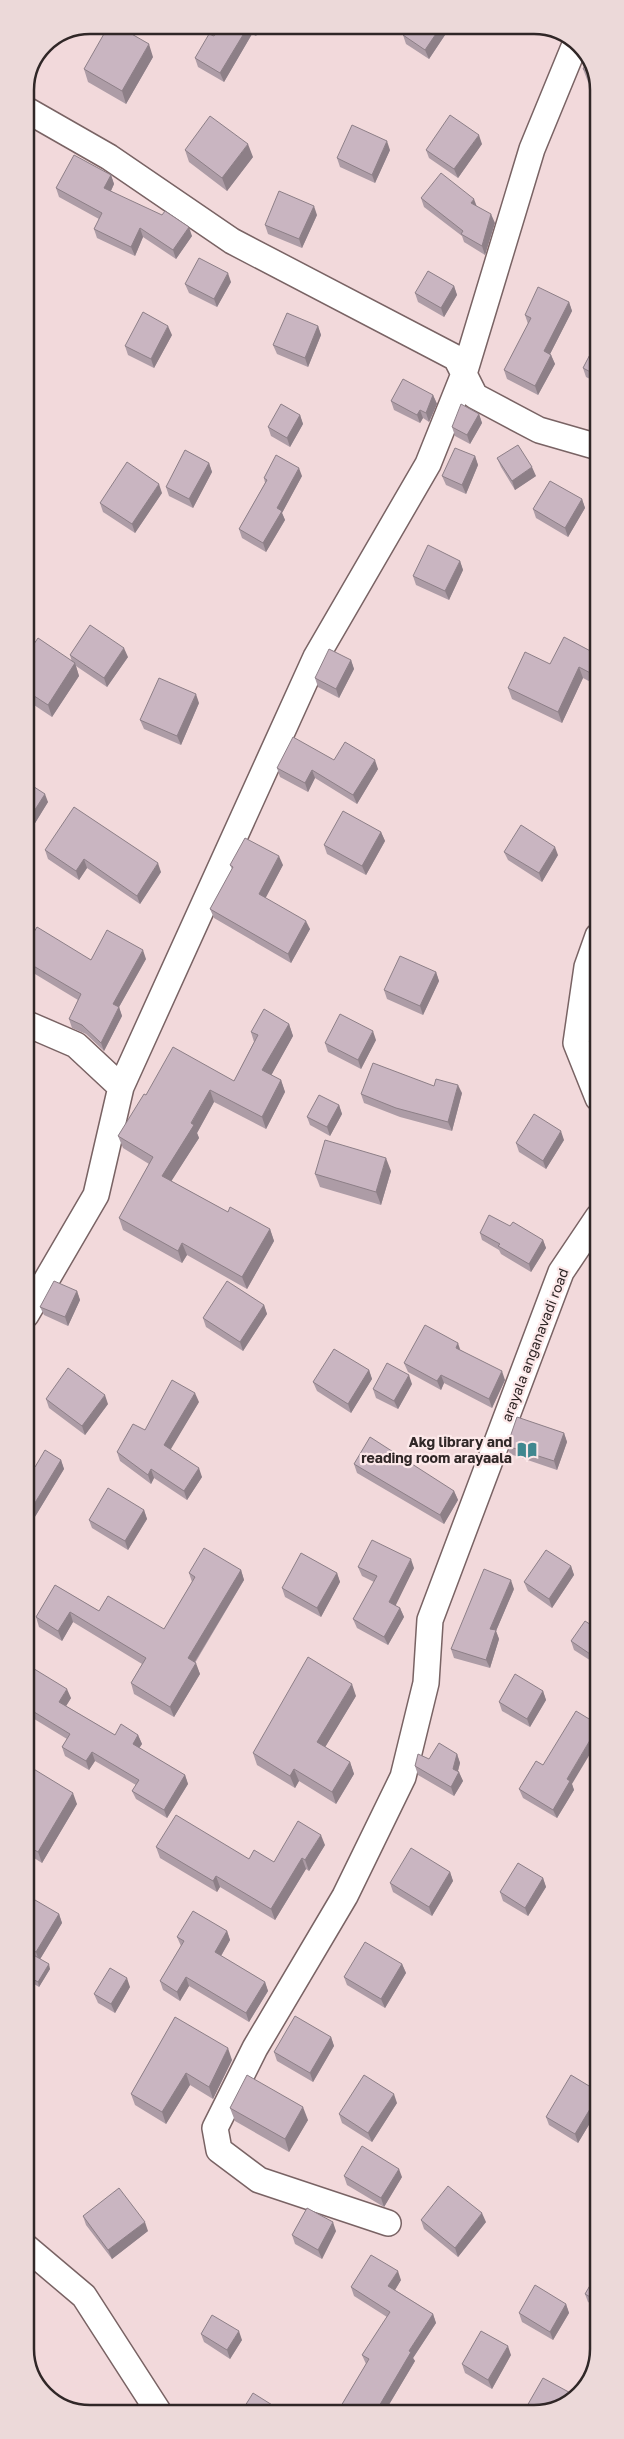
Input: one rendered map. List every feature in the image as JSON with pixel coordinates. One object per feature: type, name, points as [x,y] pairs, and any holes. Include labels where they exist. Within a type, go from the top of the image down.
[{"type":"street","points":[[34,1301],[96,1196],[121,1087],[316,657],[428,464],[464,374],[532,149],[573,50]]},
{"type":"street","points":[[34,114],[109,157],[232,241],[456,358],[475,396],[538,430],[590,445]]},
{"type":"street","points":[[590,959],[587,967],[587,1044],[590,1059]]},
{"type":"street","points":[[34,1027],[76,1045],[121,1087]]},
{"type":"street","name":"arayala anganavadi road","points":[[388,2224],[259,2180],[219,2150],[215,2128],[255,2048],[345,1896],[403,1777],[426,1683],[430,1620],[562,1272],[590,1229]]},
{"type":"street","points":[[34,2254],[84,2296],[154,2405]]},
{"type":"building","points":[[104,34],[132,34],[149,44],[122,91],[84,69]]},
{"type":"building","points":[[209,34],[214,36],[215,34],[244,34],[220,73],[195,58]]},
{"type":"building","points":[[404,34],[436,34],[425,50]]},
{"type":"building","points":[[450,115],[479,135],[454,169],[426,150]]},
{"type":"building","points":[[210,116],[248,144],[222,178],[185,150]]},
{"type":"building","points":[[352,125],[387,141],[372,175],[337,158]]},
{"type":"building","points":[[74,155],[111,175],[104,188],[162,215],[165,211],[189,227],[173,250],[140,228],[131,247],[94,229],[102,213],[56,188]]},
{"type":"building","points":[[441,173],[474,199],[471,203],[491,214],[482,246],[461,234],[463,231],[421,198]]},
{"type":"building","points":[[279,191],[314,206],[299,239],[265,225]]},
{"type":"building","points":[[199,258],[228,273],[214,299],[185,284]]},
{"type":"building","points":[[428,271],[454,286],[441,308],[415,293]]},
{"type":"building","points":[[538,287],[569,302],[544,351],[551,355],[535,386],[504,370],[531,318],[525,315]]},
{"type":"building","points":[[143,312],[168,326],[151,359],[125,346]]},
{"type":"building","points":[[287,313],[318,326],[305,358],[273,345]]},
{"type":"building","points":[[590,354],[590,372],[583,368]]},
{"type":"building","points":[[403,379],[433,395],[426,413],[420,410],[417,415],[391,401]]},
{"type":"building","points":[[281,404],[300,415],[287,438],[268,427]]},
{"type":"building","points":[[461,404],[479,414],[467,435],[452,427]]},
{"type":"building","points":[[518,445],[532,467],[512,481],[497,458]]},
{"type":"building","points":[[455,448],[475,456],[462,485],[442,476]]},
{"type":"building","points":[[185,450],[209,463],[189,499],[166,487]]},
{"type":"building","points":[[276,455],[299,468],[277,508],[282,511],[263,543],[239,529],[267,480],[264,478]]},
{"type":"building","points":[[127,462],[159,484],[132,524],[100,503]]},
{"type":"building","points":[[550,481],[582,499],[565,528],[533,509]]},
{"type":"building","points":[[428,545],[460,561],[445,591],[413,576]]},
{"type":"building","points":[[90,625],[124,648],[104,678],[70,655]]},
{"type":"building","points":[[564,637],[590,651],[590,673],[579,667],[558,712],[508,688],[525,652],[550,664]]},
{"type":"building","points":[[38,638],[75,663],[48,705],[34,696],[34,644]]},
{"type":"building","points":[[329,649],[351,660],[336,689],[315,678]]},
{"type":"building","points":[[159,678],[196,694],[177,736],[140,720]]},
{"type":"building","points":[[293,737],[334,760],[345,742],[375,760],[353,795],[312,770],[305,783],[277,768]]},
{"type":"building","points":[[34,787],[45,794],[34,811]]},
{"type":"building","points":[[74,807],[158,863],[137,896],[84,859],[76,871],[45,850]]},
{"type":"building","points":[[343,811],[381,832],[362,866],[324,845]]},
{"type":"building","points":[[521,825],[555,847],[539,873],[504,852]]},
{"type":"building","points":[[245,838],[279,856],[259,894],[306,921],[288,954],[210,909],[233,867],[230,865]]},
{"type":"building","points":[[37,927],[91,960],[107,930],[143,950],[113,1004],[119,1007],[101,1043],[82,1025],[69,1019],[81,994],[34,966],[34,932]]},
{"type":"building","points":[[400,956],[436,972],[420,1006],[384,990]]},
{"type":"building","points":[[264,1009],[289,1024],[262,1070],[281,1080],[262,1117],[210,1090],[191,1123],[194,1125],[162,1176],[228,1212],[230,1207],[270,1229],[242,1277],[182,1243],[178,1251],[119,1218],[153,1157],[118,1136],[144,1094],[146,1095],[173,1047],[234,1081],[258,1035],[251,1032]]},
{"type":"building","points":[[340,1014],[373,1031],[358,1060],[325,1043]]},
{"type":"building","points":[[373,1063],[434,1086],[436,1079],[458,1085],[448,1122],[396,1108],[361,1094]]},
{"type":"building","points":[[319,1095],[339,1105],[327,1127],[307,1117]]},
{"type":"building","points":[[534,1114],[561,1131],[543,1161],[516,1143]]},
{"type":"building","points":[[325,1140],[386,1158],[376,1192],[315,1174]]},
{"type":"building","points":[[489,1215],[510,1226],[513,1222],[543,1240],[529,1264],[480,1233]]},
{"type":"building","points":[[54,1281],[77,1291],[65,1317],[40,1307]]},
{"type":"building","points":[[227,1281],[264,1305],[240,1342],[203,1318]]},
{"type":"building","points":[[425,1325],[458,1343],[456,1348],[502,1371],[489,1399],[441,1375],[437,1381],[404,1363]]},
{"type":"building","points":[[334,1349],[369,1370],[348,1404],[313,1382]]},
{"type":"building","points":[[387,1363],[409,1375],[394,1401],[373,1389]]},
{"type":"building","points":[[68,1368],[105,1395],[82,1426],[46,1399]]},
{"type":"building","points":[[172,1380],[195,1393],[164,1445],[199,1468],[184,1491],[151,1469],[148,1475],[117,1452],[133,1424],[145,1430]]},
{"type":"building","points":[[517,1417],[564,1433],[554,1461],[507,1446]]},
{"type":"building","points":[[370,1437],[454,1491],[440,1515],[354,1464]]},
{"type":"building","points":[[45,1450],[61,1460],[34,1504],[34,1466]]},
{"type":"building","points":[[108,1488],[144,1510],[125,1541],[89,1520]]},
{"type":"building","points":[[372,1540],[411,1559],[389,1602],[400,1608],[384,1637],[353,1619],[377,1576],[358,1567]]},
{"type":"building","points":[[204,1548],[241,1570],[188,1658],[196,1663],[170,1707],[131,1683],[146,1658],[70,1612],[58,1631],[36,1617],[55,1585],[99,1611],[108,1596],[164,1629],[195,1577],[189,1573]]},
{"type":"building","points":[[546,1550],[571,1566],[549,1599],[524,1582]]},
{"type":"building","points":[[301,1553],[337,1573],[317,1608],[282,1588]]},
{"type":"building","points":[[484,1569],[511,1580],[490,1629],[496,1630],[486,1660],[451,1649]]},
{"type":"building","points":[[585,1621],[590,1624],[590,1654],[571,1641]]},
{"type":"building","points":[[308,1657],[352,1684],[317,1742],[350,1762],[332,1792],[294,1769],[290,1776],[253,1753]]},
{"type":"building","points":[[34,1669],[67,1689],[59,1702],[115,1735],[121,1724],[138,1735],[133,1744],[185,1775],[164,1810],[132,1791],[139,1780],[92,1752],[86,1761],[62,1747],[70,1734],[34,1712]]},
{"type":"building","points":[[515,1674],[543,1691],[527,1719],[499,1702]]},
{"type":"building","points":[[576,1711],[590,1720],[590,1740],[567,1779],[570,1781],[553,1810],[519,1789],[536,1761],[543,1765]]},
{"type":"building","points":[[439,1743],[457,1754],[453,1769],[459,1772],[451,1787],[415,1766],[418,1754],[429,1759]]},
{"type":"building","points":[[34,1769],[73,1793],[38,1852],[34,1850]]},
{"type":"building","points":[[176,1815],[249,1859],[254,1850],[274,1862],[298,1821],[321,1835],[305,1860],[302,1858],[271,1909],[216,1876],[213,1881],[156,1847]]},
{"type":"building","points":[[411,1848],[450,1872],[429,1907],[390,1883]]},
{"type":"building","points":[[518,1863],[543,1878],[525,1908],[500,1892]]},
{"type":"building","points":[[35,1900],[59,1914],[36,1952],[34,1951]]},
{"type":"building","points":[[193,1911],[227,1931],[215,1952],[265,1982],[246,2013],[186,1977],[177,1992],[160,1981],[184,1941],[177,1937]]},
{"type":"building","points":[[365,1942],[402,1964],[381,1999],[344,1977]]},
{"type":"building","points":[[34,1955],[49,1964],[38,1982],[34,1980]]},
{"type":"building","points":[[110,1968],[127,1978],[111,2004],[94,1994]]},
{"type":"building","points":[[295,2016],[331,2037],[310,2073],[274,2052]]},
{"type":"building","points":[[175,2017],[228,2048],[209,2087],[186,2073],[162,2112],[131,2094]]},
{"type":"building","points":[[247,2075],[303,2107],[285,2139],[230,2108]]},
{"type":"building","points":[[364,2075],[394,2094],[368,2133],[339,2114]]},
{"type":"building","points":[[571,2075],[590,2087],[590,2109],[575,2134],[546,2117]]},
{"type":"building","points":[[362,2146],[399,2169],[381,2198],[344,2176]]},
{"type":"building","points":[[448,2186],[482,2213],[455,2248],[421,2220]]},
{"type":"building","points":[[119,2188],[145,2222],[108,2250],[83,2216]]},
{"type":"building","points":[[307,2208],[333,2222],[318,2250],[292,2235]]},
{"type":"building","points":[[371,2255],[398,2271],[388,2286],[433,2314],[409,2351],[411,2352],[380,2405],[342,2405],[369,2359],[362,2355],[390,2312],[351,2287]]},
{"type":"building","points":[[535,2285],[566,2304],[550,2332],[519,2313]]},
{"type":"building","points":[[590,2285],[590,2297],[585,2294]]},
{"type":"building","points":[[212,2315],[239,2331],[227,2350],[201,2334]]},
{"type":"building","points":[[481,2331],[508,2346],[488,2380],[462,2364]]},
{"type":"building","points":[[543,2378],[570,2392],[556,2401],[528,2405]]},
{"type":"building","points":[[253,2393],[272,2405],[246,2405]]},
{"type":"place","name":"Akg library and reading room arayaala","points":[[527,1450]]}]
